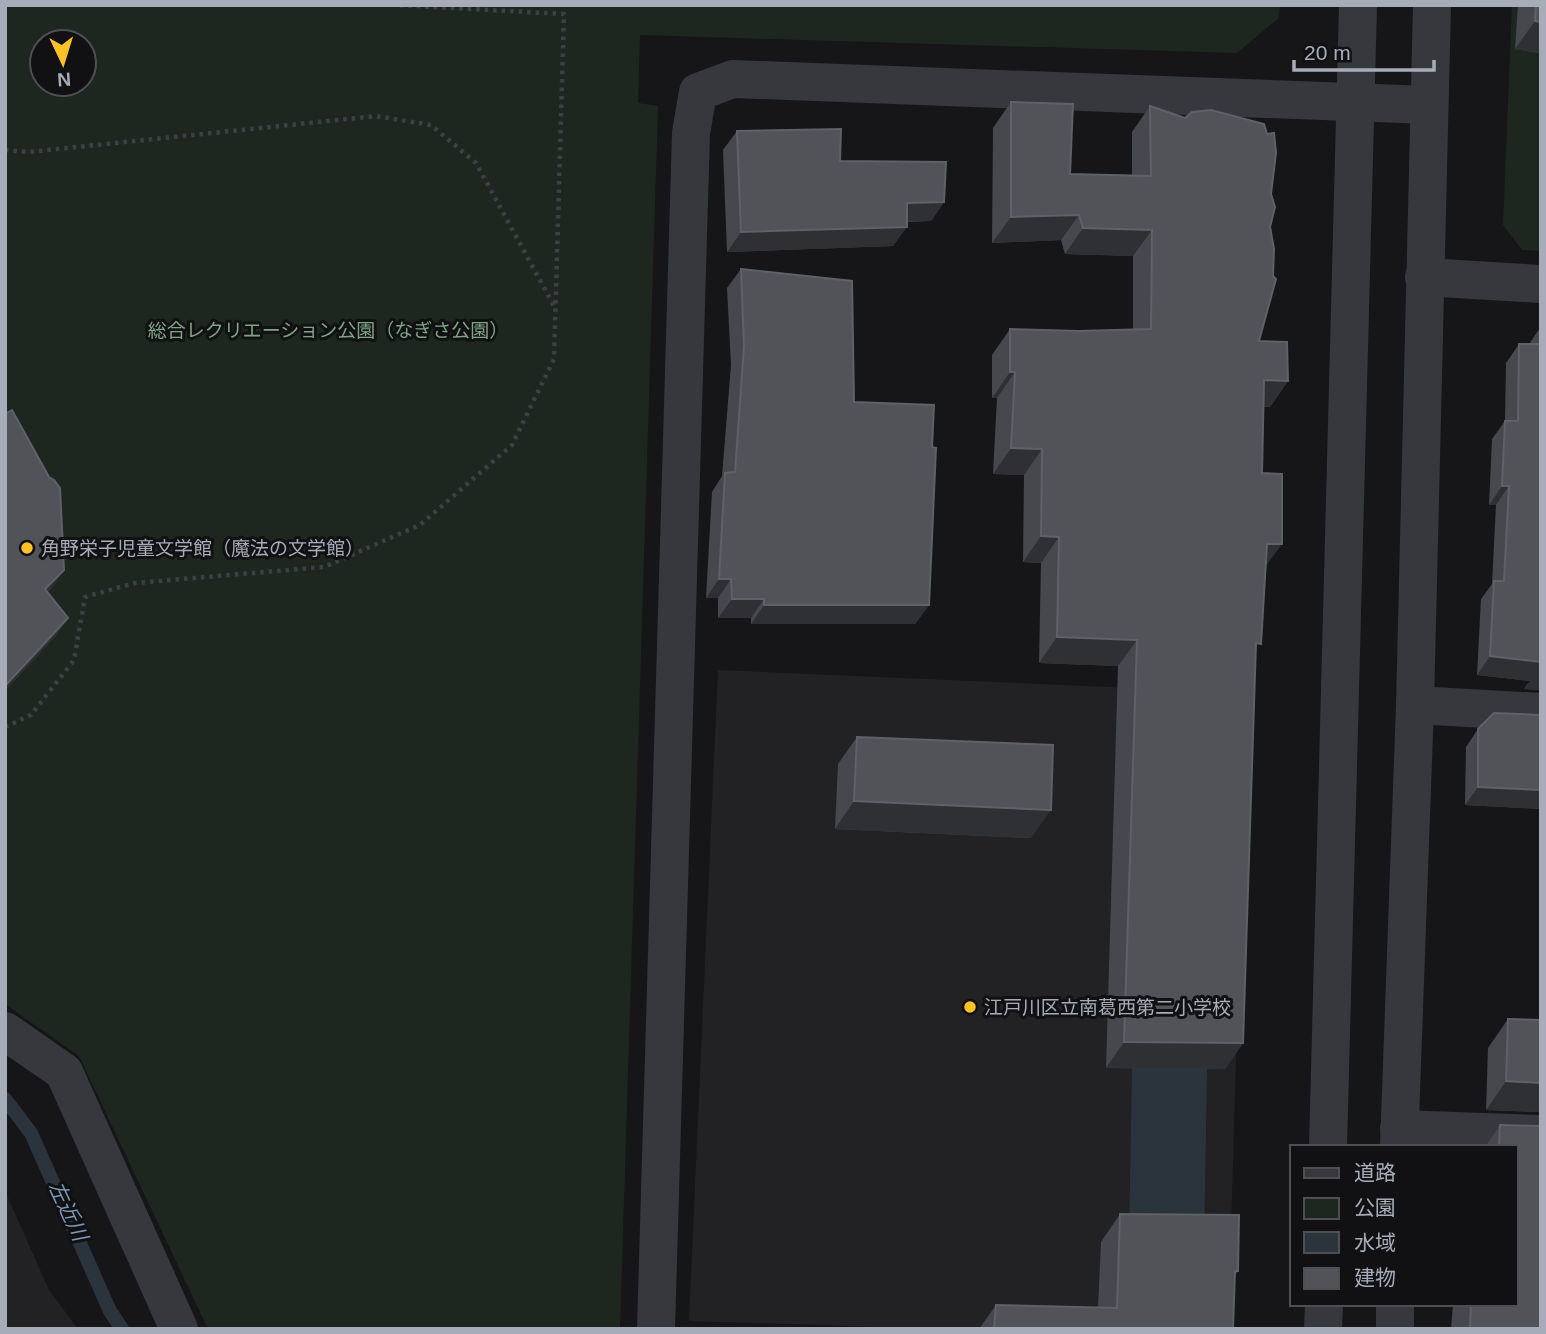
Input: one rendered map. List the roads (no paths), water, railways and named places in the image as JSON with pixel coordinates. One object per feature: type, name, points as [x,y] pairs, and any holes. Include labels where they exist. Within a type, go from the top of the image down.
[{"type":"street","points":[[1328,1145],[1358,5]]},
{"type":"street","points":[[1432,5],[1415,705],[1399,1138],[1541,1134]]},
{"type":"street","points":[[656,1329],[691,132],[698,92],[733,79],[1429,105]]},
{"type":"street","points":[[1424,277],[1541,284]]},
{"type":"street","points":[[1415,705],[1541,712]]},
{"type":"street","points":[[5,1031],[64,1072],[180,1329]]},
{"type":"street","points":[[1323,1329],[1324,1306]]},
{"type":"street","points":[[1395,1306],[1395,1329]]},
{"type":"water","points":[[1132,1068],[1207,1069],[1204,1243],[1129,1242]]},
{"type":"waterway","name":"左近川","points":[[5,1099],[31,1133],[110,1311],[122,1329]]},
{"type":"place","name":"角野栄子児童文学館（魔法の文学館）","points":[[27,548]]},
{"type":"place","name":"江戸川区立南葛西第二小学校","points":[[970,1007]]},
{"type":"park label","name":"総合レクリエーション公園（なぎさ公園）","points":[[328,330]]}]
